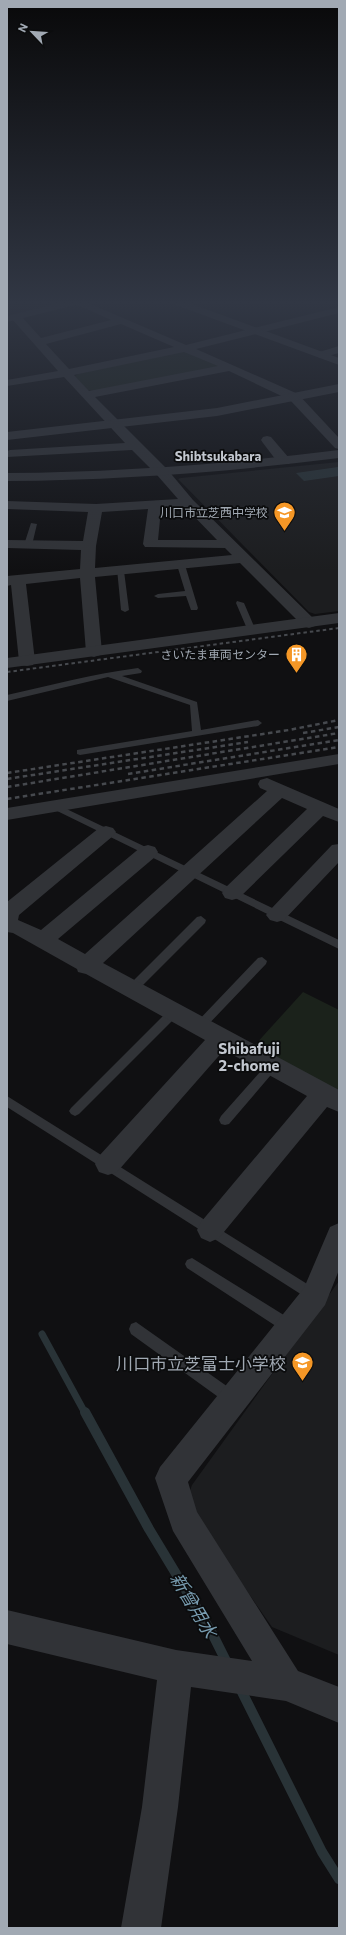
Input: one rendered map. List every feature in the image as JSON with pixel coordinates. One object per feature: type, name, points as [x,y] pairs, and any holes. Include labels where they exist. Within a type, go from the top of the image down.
[{"type":"street","points":[[82,390],[134,446],[162,472],[188,503],[309,623]]},
{"type":"street","points":[[86,394],[106,390]]},
{"type":"street","points":[[280,390],[294,397],[327,423],[339,444]]},
{"type":"street","points":[[134,446],[9,458],[12,436],[217,412],[327,390]]},
{"type":"street","points":[[267,440],[284,461]]},
{"type":"street","points":[[7,477],[162,472],[284,461],[339,454]]},
{"type":"street","points":[[7,505],[96,508],[188,503]]},
{"type":"street","points":[[155,505],[150,544],[228,544]]},
{"type":"street","points":[[94,652],[87,574],[89,546],[96,508]]},
{"type":"street","points":[[7,544],[89,546]]},
{"type":"street","points":[[27,661],[12,581],[243,558]]},
{"type":"street","points":[[7,663],[339,618]]},
{"type":"street","points":[[7,814],[52,805],[246,776],[339,759]]},
{"type":"street","points":[[246,776],[339,816]]},
{"type":"street","points":[[86,966],[280,790]]},
{"type":"street","points":[[232,893],[320,808]]},
{"type":"street","points":[[7,920],[9,912],[106,832]]},
{"type":"street","points":[[276,915],[339,850]]},
{"type":"street","points":[[42,941],[148,852]]},
{"type":"street","points":[[7,925],[18,927],[86,966],[331,1098],[210,1230]]},
{"type":"street","points":[[108,1164],[221,1038]]},
{"type":"street","points":[[272,1682],[184,1520],[171,1478],[315,1296],[339,1235]]},
{"type":"street","points":[[7,1627],[193,1670],[272,1682],[339,1705]]},
{"type":"street","points":[[141,1928],[160,1807],[193,1670]]},
{"type":"lane","points":[[28,545],[33,524]]},
{"type":"lane","points":[[181,565],[194,608]]},
{"type":"lane","points":[[120,571],[125,610]]},
{"type":"lane","points":[[158,596],[189,593]]},
{"type":"lane","points":[[240,603],[252,631]]},
{"type":"lane","points":[[7,698],[79,680],[109,674],[138,671]]},
{"type":"lane","points":[[109,674],[194,704],[197,733]]},
{"type":"lane","points":[[80,752],[258,723]]},
{"type":"lane","points":[[52,805],[339,945]]},
{"type":"lane","points":[[131,990],[201,920]]},
{"type":"lane","points":[[199,1027],[262,961]]},
{"type":"lane","points":[[75,1111],[173,1013]]},
{"type":"lane","points":[[225,1120],[272,1066]]},
{"type":"lane","points":[[7,1101],[315,1296]]},
{"type":"lane","points":[[192,1264],[291,1327]]},
{"type":"lane","points":[[136,1329],[234,1399]]},
{"type":"shaded area","name":"川口市立芝西中学校","points":[[339,462],[339,611],[315,614],[309,612],[178,479],[181,478]]},
{"type":"shaded area","points":[[338,467],[339,476],[304,481],[296,473]]},
{"type":"shaded area","points":[[303,992],[339,1010],[339,1094],[254,1046]]},
{"type":"shaded area","name":"川口市立芝富士小学校","points":[[339,1281],[339,1655],[272,1627],[192,1512],[188,1496],[192,1485]]},
{"type":"waterway","name":"新曾用水","points":[[42,1334],[85,1413]]},
{"type":"waterway","name":"新曾用水","points":[[85,1412],[149,1529],[213,1635],[227,1663]]},
{"type":"waterway","name":"新曾用水","points":[[240,1688],[322,1852],[339,1879]]},
{"type":"railway","points":[[7,672],[339,628]]},
{"type":"railway","points":[[7,773],[289,730],[339,720]]},
{"type":"railway","points":[[303,733],[339,727]]},
{"type":"railway","points":[[7,787],[339,733]]},
{"type":"railway","points":[[128,774],[339,740]]},
{"type":"railway","points":[[7,779],[248,742]]},
{"type":"railway","points":[[7,799],[339,747]]},
{"type":"place","name":"川口市立芝西中学校","points":[[284,532]]},
{"type":"place","name":"さいたま車両センター","points":[[296,674]]},
{"type":"place","name":"川口市立芝富士小学校","points":[[302,1382]]},
{"type":"district","name":"Shibtsukabara","points":[[218,456]]},
{"type":"district","name":"Shibafuji 2-chome","points":[[249,1056]]}]
